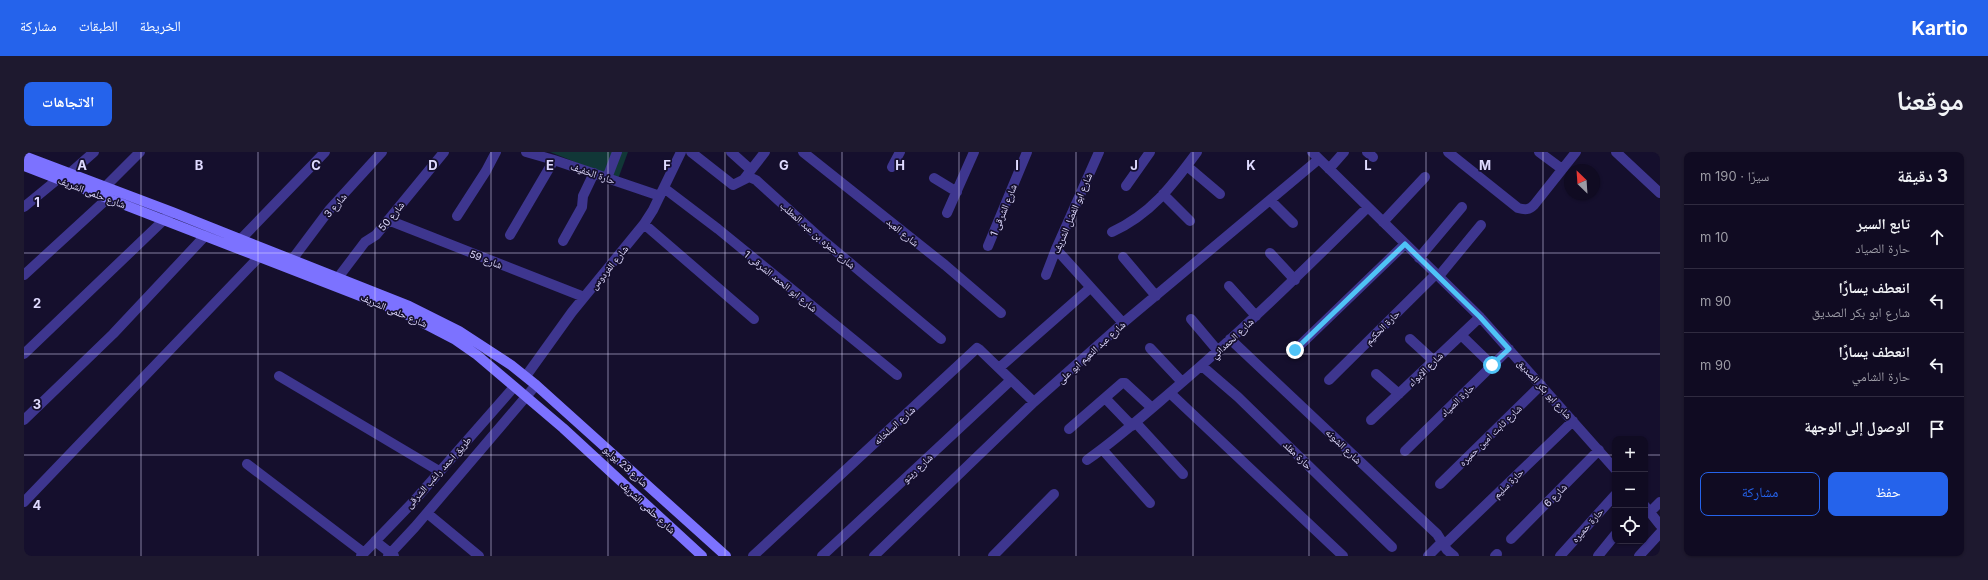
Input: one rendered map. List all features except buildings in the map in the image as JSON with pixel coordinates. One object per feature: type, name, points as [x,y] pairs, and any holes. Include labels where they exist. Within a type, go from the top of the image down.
[{"type":"street","points":[[69,174],[94,152]]},
{"type":"street","points":[[105,187],[140,152]]},
{"type":"street","points":[[240,240],[325,152]]},
{"type":"street","name":"شارع 3","points":[[291,261],[326,215],[382,152]]},
{"type":"street","name":"شارع 50","points":[[337,279],[365,242],[376,235],[444,152]]},
{"type":"street","points":[[457,216],[486,171],[496,152]]},
{"type":"street","name":"حارة الخفيف","points":[[526,152],[544,154],[554,160],[607,178],[662,192]]},
{"type":"street","points":[[607,178],[617,152]]},
{"type":"street","name":"شارع الفردوس","points":[[526,376],[584,297],[644,224],[662,192],[681,152]]},
{"type":"street","name":"شارع حمزه بن عبد المطلب","points":[[691,152],[730,184],[736,185],[749,177],[756,180],[819,237],[941,339]]},
{"type":"street","points":[[731,152],[751,170]]},
{"type":"street","points":[[744,179],[765,152]]},
{"type":"street","name":"شارع العبد","points":[[803,152],[944,265],[1001,314]]},
{"type":"street","points":[[892,167],[900,152]]},
{"type":"street","points":[[947,213],[974,152]]},
{"type":"street","name":"شارع الشرقى 1","points":[[988,246],[1028,152]]},
{"type":"street","name":"شارع ابو الفضل الشريف","points":[[1046,276],[1056,249],[1099,152]]},
{"type":"street","points":[[1126,186],[1150,152]]},
{"type":"street","points":[[1112,232],[1129,224],[1144,214],[1187,166],[1197,152]]},
{"type":"street","points":[[1330,169],[1344,152]]},
{"type":"street","points":[[1448,152],[1518,208],[1524,210],[1529,209],[1576,152]]},
{"type":"street","points":[[1539,152],[1562,168]]},
{"type":"street","points":[[1616,152],[1660,193]]},
{"type":"street","name":"شارع ابو بكر الصديق","points":[[1315,155],[1480,317],[1612,466]]},
{"type":"street","name":"شارع عبد النعيم ابو على","points":[[874,556],[1034,402],[1123,323],[1270,200],[1315,155]]},
{"type":"street","name":"شارع حلمى الشريف","points":[[24,156],[172,212],[434,318],[466,335],[526,376]]},
{"type":"street","points":[[510,235],[554,160]]},
{"type":"street","name":"شارع حلمى الشريف","points":[[24,166],[404,313],[430,325],[466,347],[503,376],[563,428],[702,556]]},
{"type":"street","points":[[1187,166],[1220,194]]},
{"type":"street","points":[[563,241],[582,207],[583,196],[594,173]]},
{"type":"street","points":[[1383,222],[1424,177]]},
{"type":"street","points":[[934,178],[957,192]]},
{"type":"street","points":[[24,207],[58,179]]},
{"type":"street","name":"شارع ابو الحمد الشرقى 1","points":[[662,192],[718,229],[897,375]]},
{"type":"street","points":[[1163,194],[1190,221]]},
{"type":"street","points":[[24,275],[108,198]]},
{"type":"street","points":[[1270,200],[1293,223]]},
{"type":"street","name":"شارع الحمداني","points":[[1088,460],[1134,424],[1202,366],[1295,280],[1368,207]]},
{"type":"street","points":[[1420,258],[1462,207]]},
{"type":"street","points":[[24,354],[172,212]]},
{"type":"street","name":"شارع 59","points":[[388,220],[584,297]]},
{"type":"street","points":[[644,224],[754,319]]},
{"type":"street","name":"حارة الحكيم","points":[[1328,380],[1437,275],[1481,225]]},
{"type":"street","points":[[24,420],[114,334],[205,236]]},
{"type":"street","points":[[1295,350],[1405,244]]},
{"type":"street","points":[[1056,249],[1123,323]]},
{"type":"street","points":[[1270,253],[1295,280]]},
{"type":"street","points":[[24,502],[259,257]]},
{"type":"street","points":[[1123,257],[1156,296]]},
{"type":"street","points":[[1229,286],[1256,316]]},
{"type":"street","points":[[999,368],[1090,288]]},
{"type":"street","name":"شارع الايواء","points":[[1371,420],[1480,317]]},
{"type":"street","points":[[1191,319],[1218,351]]},
{"type":"street","points":[[1461,335],[1492,365]]},
{"type":"street","name":"شارع الشونه","points":[[1230,339],[1422,519],[1437,534],[1443,544],[1454,556]]},
{"type":"street","points":[[1410,339],[1434,361]]},
{"type":"street","name":"شارع السلخانه","points":[[753,556],[977,348],[1034,402]]},
{"type":"street","points":[[1150,348],[1182,382]]},
{"type":"street","name":"حارة الصياد","points":[[1405,451],[1509,349]]},
{"type":"street","points":[[503,376],[511,365]]},
{"type":"street","name":"حارة مقلد","points":[[1202,366],[1238,397],[1392,547]]},
{"type":"street","points":[[1376,374],[1399,394]]},
{"type":"street","points":[[279,376],[439,471]]},
{"type":"street","name":"شارع 23 يوليو","points":[[526,376],[726,556]]},
{"type":"street","name":"شارع ريتو","points":[[822,556],[1011,380]]},
{"type":"street","points":[[1069,429],[1122,383],[1125,383],[1152,408]]},
{"type":"street","points":[[375,541],[391,555],[536,385]]},
{"type":"street","name":"شارع ثابت امين حميره","points":[[1440,484],[1541,385]]},
{"type":"street","name":"طريق احمد راغب الشرقى","points":[[363,554],[514,387]]},
{"type":"street","points":[[1170,393],[1344,556]]},
{"type":"street","points":[[1105,398],[1134,424],[1183,474]]},
{"type":"street","name":"حارة سليم","points":[[1428,556],[1443,544],[1573,421]]},
{"type":"street","points":[[1102,449],[1150,503]]},
{"type":"street","name":"شارع 6","points":[[1511,539],[1599,450]]},
{"type":"street","points":[[247,464],[363,554]]},
{"type":"street","points":[[993,556],[1054,494]]},
{"type":"street","name":"حارة حميره","points":[[1560,556],[1612,498]]},
{"type":"street","points":[[1648,508],[1660,502]]},
{"type":"street","points":[[1648,510],[1660,524]]},
{"type":"street","points":[[427,513],[479,556]]},
{"type":"street","points":[[1639,556],[1660,533]]},
{"type":"street","points":[[1598,556],[1612,539]]},
{"type":"green space","points":[[550,152],[628,152],[618,179]]},
{"type":"route","points":[[1295,350],[1405,244],[1480,317],[1509,349],[1492,365]]}]
